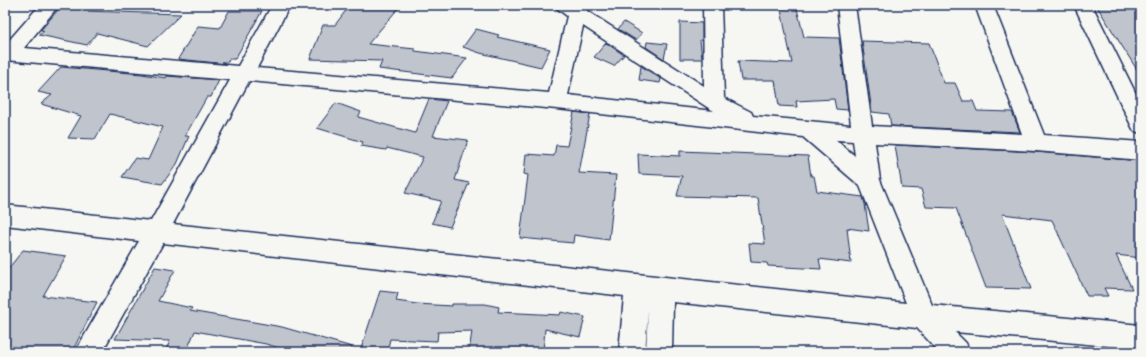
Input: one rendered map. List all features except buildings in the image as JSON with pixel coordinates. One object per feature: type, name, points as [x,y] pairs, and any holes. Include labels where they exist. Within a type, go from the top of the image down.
[{"type":"street","points":[[7,53],[50,5]]},
{"type":"street","points":[[88,352],[157,232],[281,5]]},
{"type":"street","points":[[712,5],[714,102]]},
{"type":"street","points":[[846,5],[869,180],[925,318],[957,352]]},
{"type":"street","points":[[984,5],[1036,143]]},
{"type":"street","points":[[1083,5],[1141,125]]},
{"type":"street","points":[[557,101],[573,8],[714,102],[754,124]]},
{"type":"street","points":[[7,53],[245,72],[557,101],[754,124],[862,134],[1036,143],[1141,151]]},
{"type":"street","points":[[807,128],[869,180]]},
{"type":"street","points":[[5,215],[661,290],[925,318],[1141,337]]},
{"type":"street","points":[[632,352],[637,287]]},
{"type":"street","points":[[659,352],[661,290]]}]
